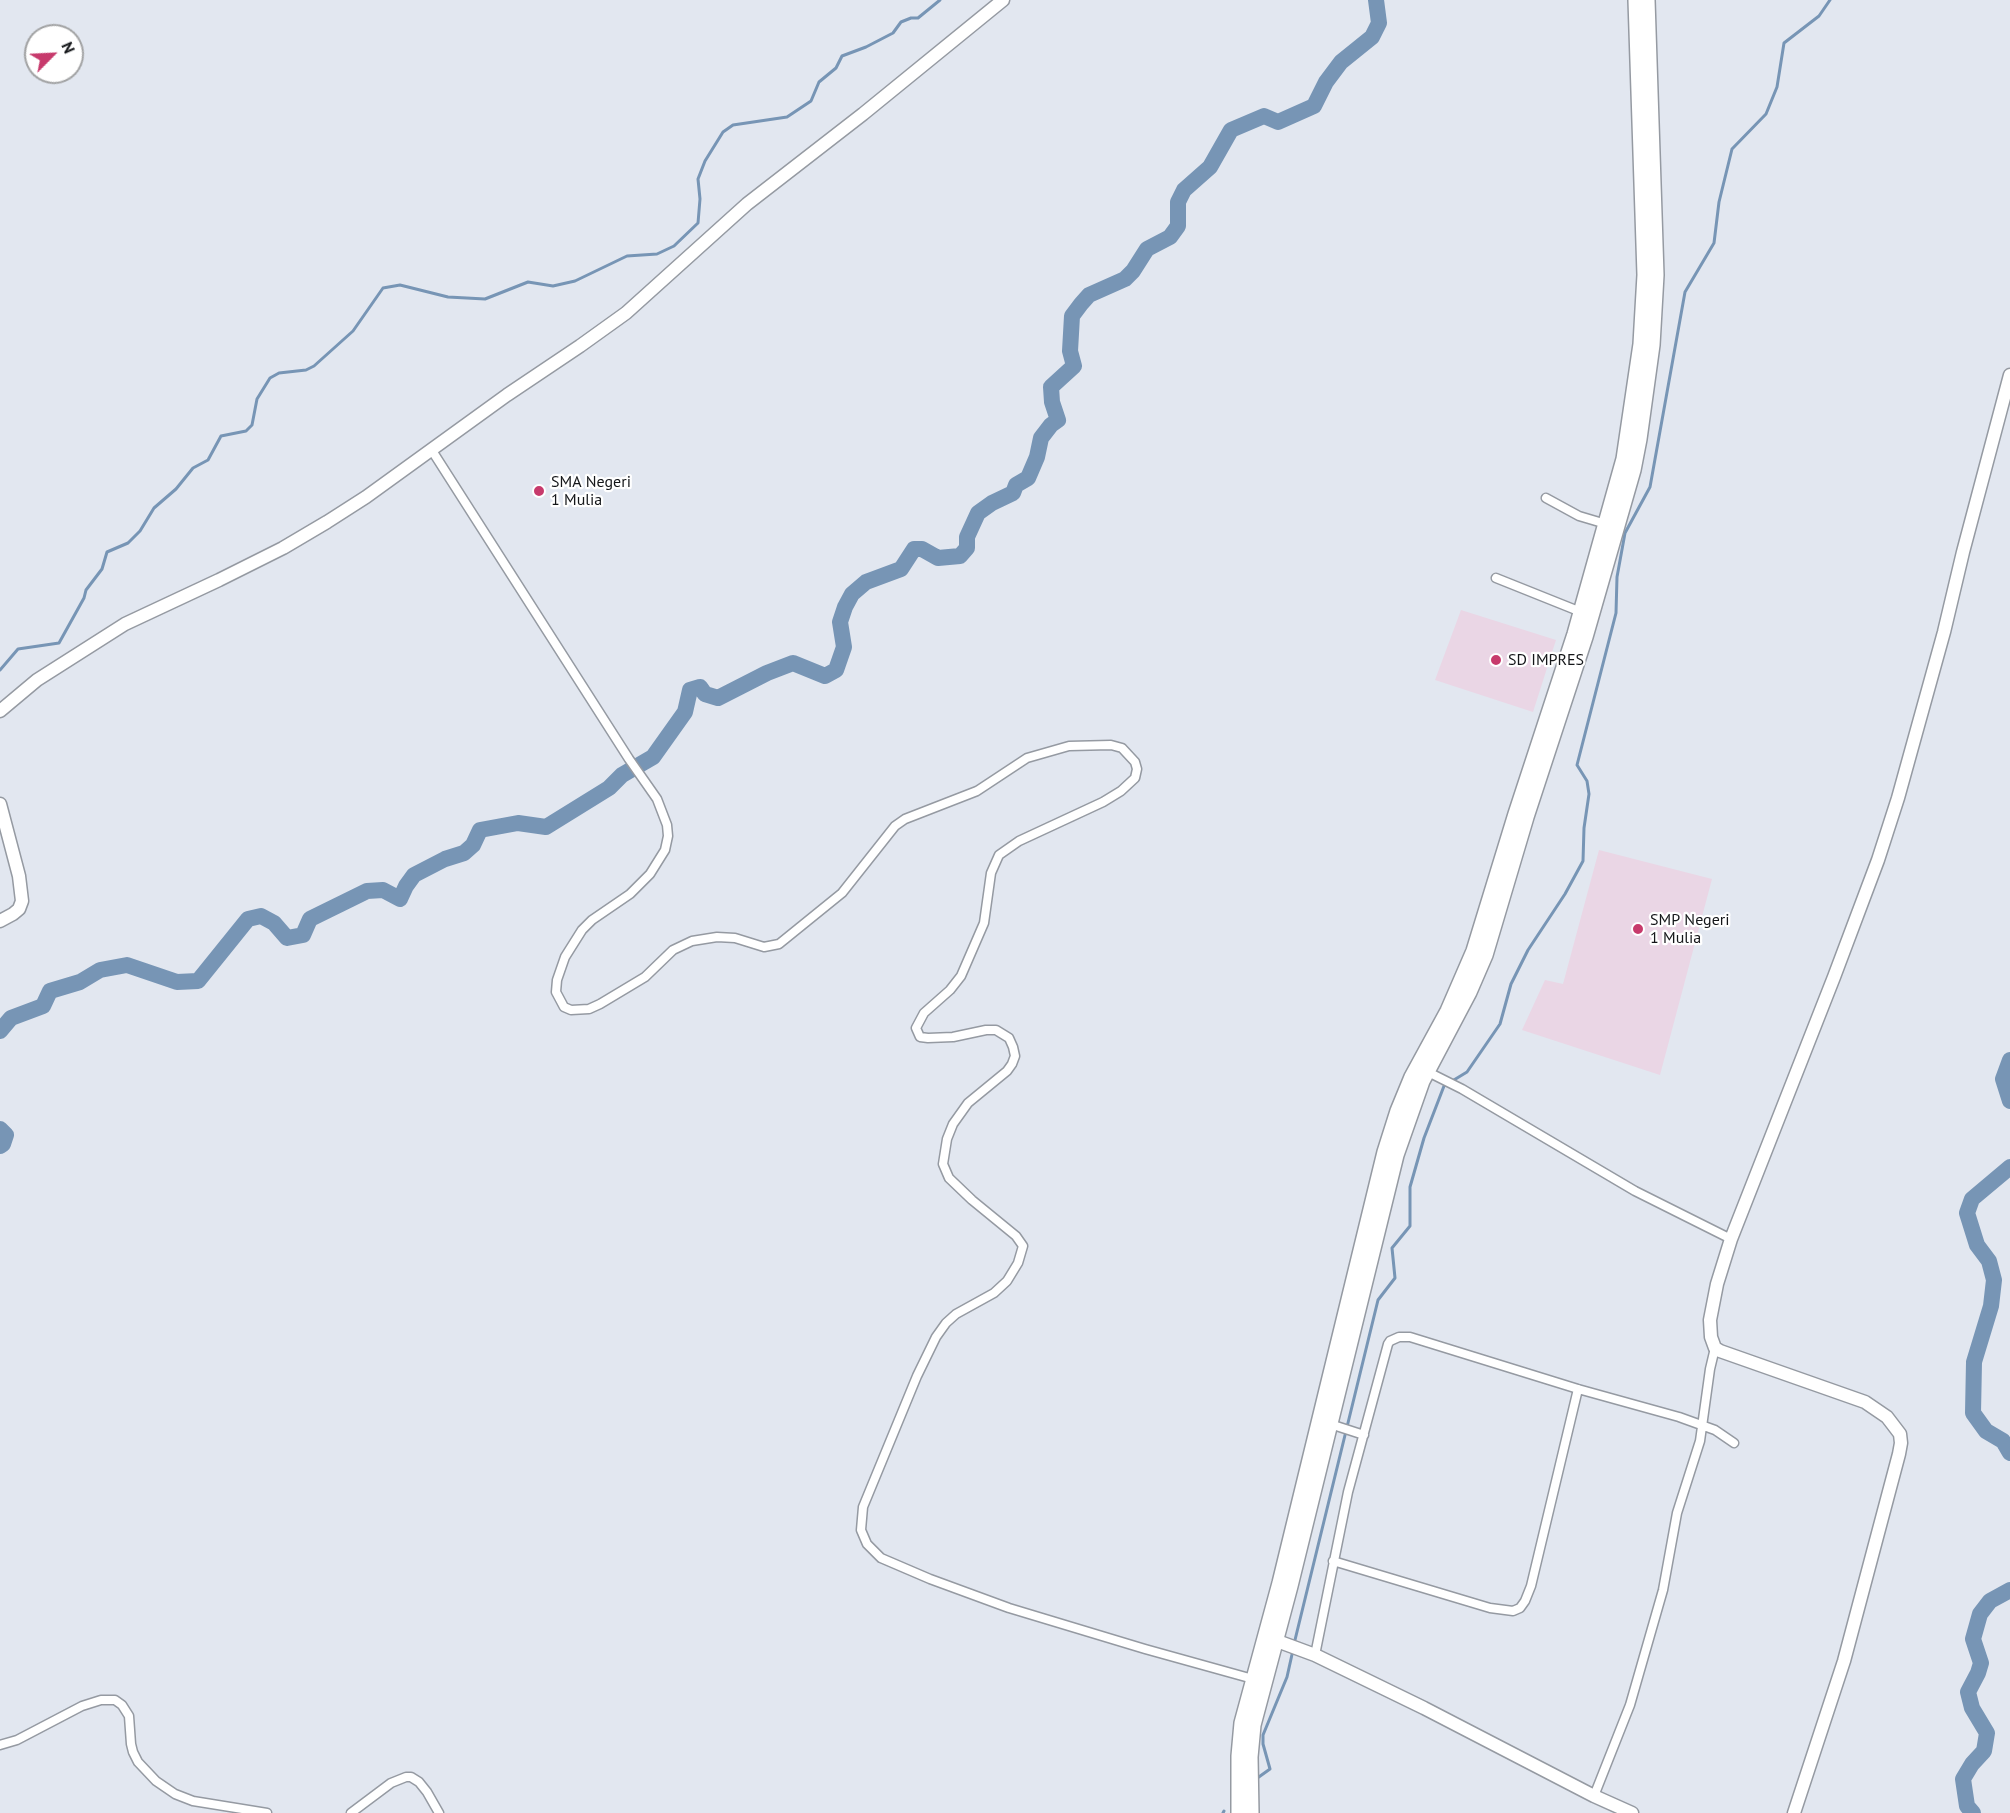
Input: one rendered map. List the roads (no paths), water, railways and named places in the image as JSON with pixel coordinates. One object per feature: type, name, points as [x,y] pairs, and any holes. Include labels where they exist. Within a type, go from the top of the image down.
[{"type":"highway","points":[[1636,0],[1648,193]]},
{"type":"highway","points":[[1245,1808],[1251,1740],[1273,1640],[1328,1424],[1386,1152],[1398,1111],[1428,1071],[1474,951],[1516,814],[1579,639],[1633,470],[1648,193],[1647,0]]},
{"type":"highway","points":[[1579,639],[1581,612],[1634,436]]},
{"type":"highway","points":[[1245,1808],[1240,1738],[1253,1678],[1273,1640]]},
{"type":"street","points":[[0,711],[38,680],[125,624],[283,548],[366,497],[626,313],[747,204],[1004,0]]},
{"type":"street","points":[[1594,1796],[1630,1705],[1666,1579],[1677,1513],[1696,1454],[1702,1426],[1708,1378],[1715,1348],[1711,1337],[1710,1320],[1717,1284],[1731,1239],[1834,977],[1888,829],[1944,632],[1962,552],[2010,375]]},
{"type":"street","points":[[432,449],[629,759],[646,782],[657,800],[667,825],[668,836],[665,850],[650,874],[636,889],[592,920],[574,942],[557,980],[556,992],[564,1007],[577,1011],[600,1004],[645,977],[673,950],[692,941],[735,938],[764,947],[779,944],[842,892],[896,826],[905,819],[977,791],[1027,758],[1069,746],[1111,745],[1122,748],[1135,762],[1137,769],[1135,778],[1121,791],[1103,802],[1018,841],[999,855],[991,873],[984,923],[961,976],[950,990],[924,1013],[916,1028],[920,1037],[927,1038],[953,1037],[986,1030],[996,1030],[1009,1038],[1015,1056],[1012,1064],[968,1103],[953,1124],[947,1140],[943,1164],[949,1178],[1016,1236],[1023,1246],[1018,1263],[1006,1281],[994,1293],[956,1314],[936,1337],[916,1376],[863,1507],[861,1530],[867,1544],[881,1558],[930,1579],[1009,1608],[1145,1649],[1253,1678]]},
{"type":"street","points":[[1546,498],[1579,516],[1606,524]]},
{"type":"street","points":[[1496,578],[1581,612]]},
{"type":"street","points":[[0,804],[19,876],[22,901],[14,914],[0,921]]},
{"type":"street","points":[[1428,1071],[1635,1191],[1731,1239]]},
{"type":"street","points":[[1309,1653],[1348,1492],[1390,1341],[1399,1337],[1410,1337],[1702,1426],[1721,1433],[1734,1443]]},
{"type":"street","points":[[1715,1348],[1865,1402],[1887,1417],[1900,1434],[1899,1454],[1844,1661],[1794,1813]]},
{"type":"street","points":[[1333,1561],[1490,1608],[1513,1611],[1520,1608],[1531,1586],[1578,1389]]},
{"type":"street","points":[[1328,1424],[1364,1435]]},
{"type":"street","points":[[1273,1640],[1309,1653],[1424,1708],[1594,1796],[1632,1813]]},
{"type":"street","points":[[0,1746],[17,1740],[82,1706],[101,1700],[115,1700],[122,1704],[129,1716],[130,1744],[138,1762],[156,1781],[175,1794],[193,1801],[267,1813]]},
{"type":"street","points":[[351,1813],[391,1783],[406,1777],[419,1782],[439,1813]]},
{"type":"waterway","points":[[0,670],[18,649],[59,643],[84,598],[86,590],[102,569],[107,552],[128,543],[140,531],[154,508],[176,489],[193,468],[208,460],[221,436],[246,431],[252,425],[257,399],[270,378],[279,373],[306,370],[314,366],[353,331],[383,288],[400,285],[448,297],[485,299],[528,282],[553,286],[575,281],[627,256],[657,254],[674,246],[698,223],[700,199],[698,179],[705,161],[723,132],[733,125],[787,117],[811,101],[819,82],[836,68],[842,56],[893,33],[901,22],[918,18],[940,0]]},
{"type":"waterway","points":[[0,1031],[11,1018],[43,1006],[50,991],[80,982],[100,970],[127,965],[177,982],[198,981],[248,919],[261,916],[274,923],[287,938],[303,935],[310,919],[367,891],[383,890],[400,899],[414,875],[445,859],[464,853],[473,845],[480,830],[518,823],[546,827],[609,788],[622,775],[653,757],[685,712],[690,690],[700,687],[705,694],[718,698],[767,673],[793,663],[825,676],[836,670],[844,647],[840,622],[852,594],[866,582],[901,569],[914,549],[922,549],[938,558],[960,556],[967,548],[967,537],[978,513],[1013,493],[1016,485],[1028,478],[1037,457],[1041,438],[1058,420],[1052,402],[1051,387],[1074,366],[1070,351],[1072,316],[1081,304],[1089,295],[1125,279],[1147,249],[1170,237],[1178,226],[1178,202],[1184,190],[1210,167],[1231,130],[1264,116],[1278,122],[1314,106],[1326,82],[1341,62],[1372,37],[1379,23],[1376,0]]},
{"type":"waterway","points":[[1294,1644],[1378,1300],[1395,1278],[1392,1248],[1410,1226],[1410,1187],[1424,1138],[1444,1086],[1467,1072],[1500,1024],[1511,984],[1528,950],[1565,894],[1583,861],[1584,828],[1589,794],[1587,781],[1577,765],[1616,613],[1617,577],[1625,533],[1650,487],[1685,292],[1714,243],[1719,202],[1732,149],[1766,114],[1777,87],[1784,43],[1819,16],[1830,0]]},
{"type":"waterway","points":[[2010,1060],[2003,1079],[2010,1101]]},
{"type":"waterway","points":[[0,1129],[6,1135],[0,1146]]},
{"type":"waterway","points":[[2010,1167],[1972,1199],[1967,1213],[1977,1245],[1989,1261],[1994,1280],[1991,1306],[1974,1362],[1973,1413],[1986,1431],[2003,1441],[2010,1453]]},
{"type":"waterway","points":[[1973,1813],[1967,1806],[1963,1779],[1972,1764],[1984,1751],[1987,1733],[1972,1708],[1968,1692],[1981,1663],[1973,1639],[1980,1614],[1990,1601],[2010,1590]]},
{"type":"waterway","points":[[1256,1779],[1270,1769],[1263,1744],[1263,1735],[1287,1677],[1293,1650]]},
{"type":"place","name":"SMA Negeri 1 Mulia","points":[[539,491]]},
{"type":"place","name":"SD IMPRES","points":[[1496,660]]},
{"type":"place","name":"SMP Negeri 1 Mulia","points":[[1638,929]]}]
